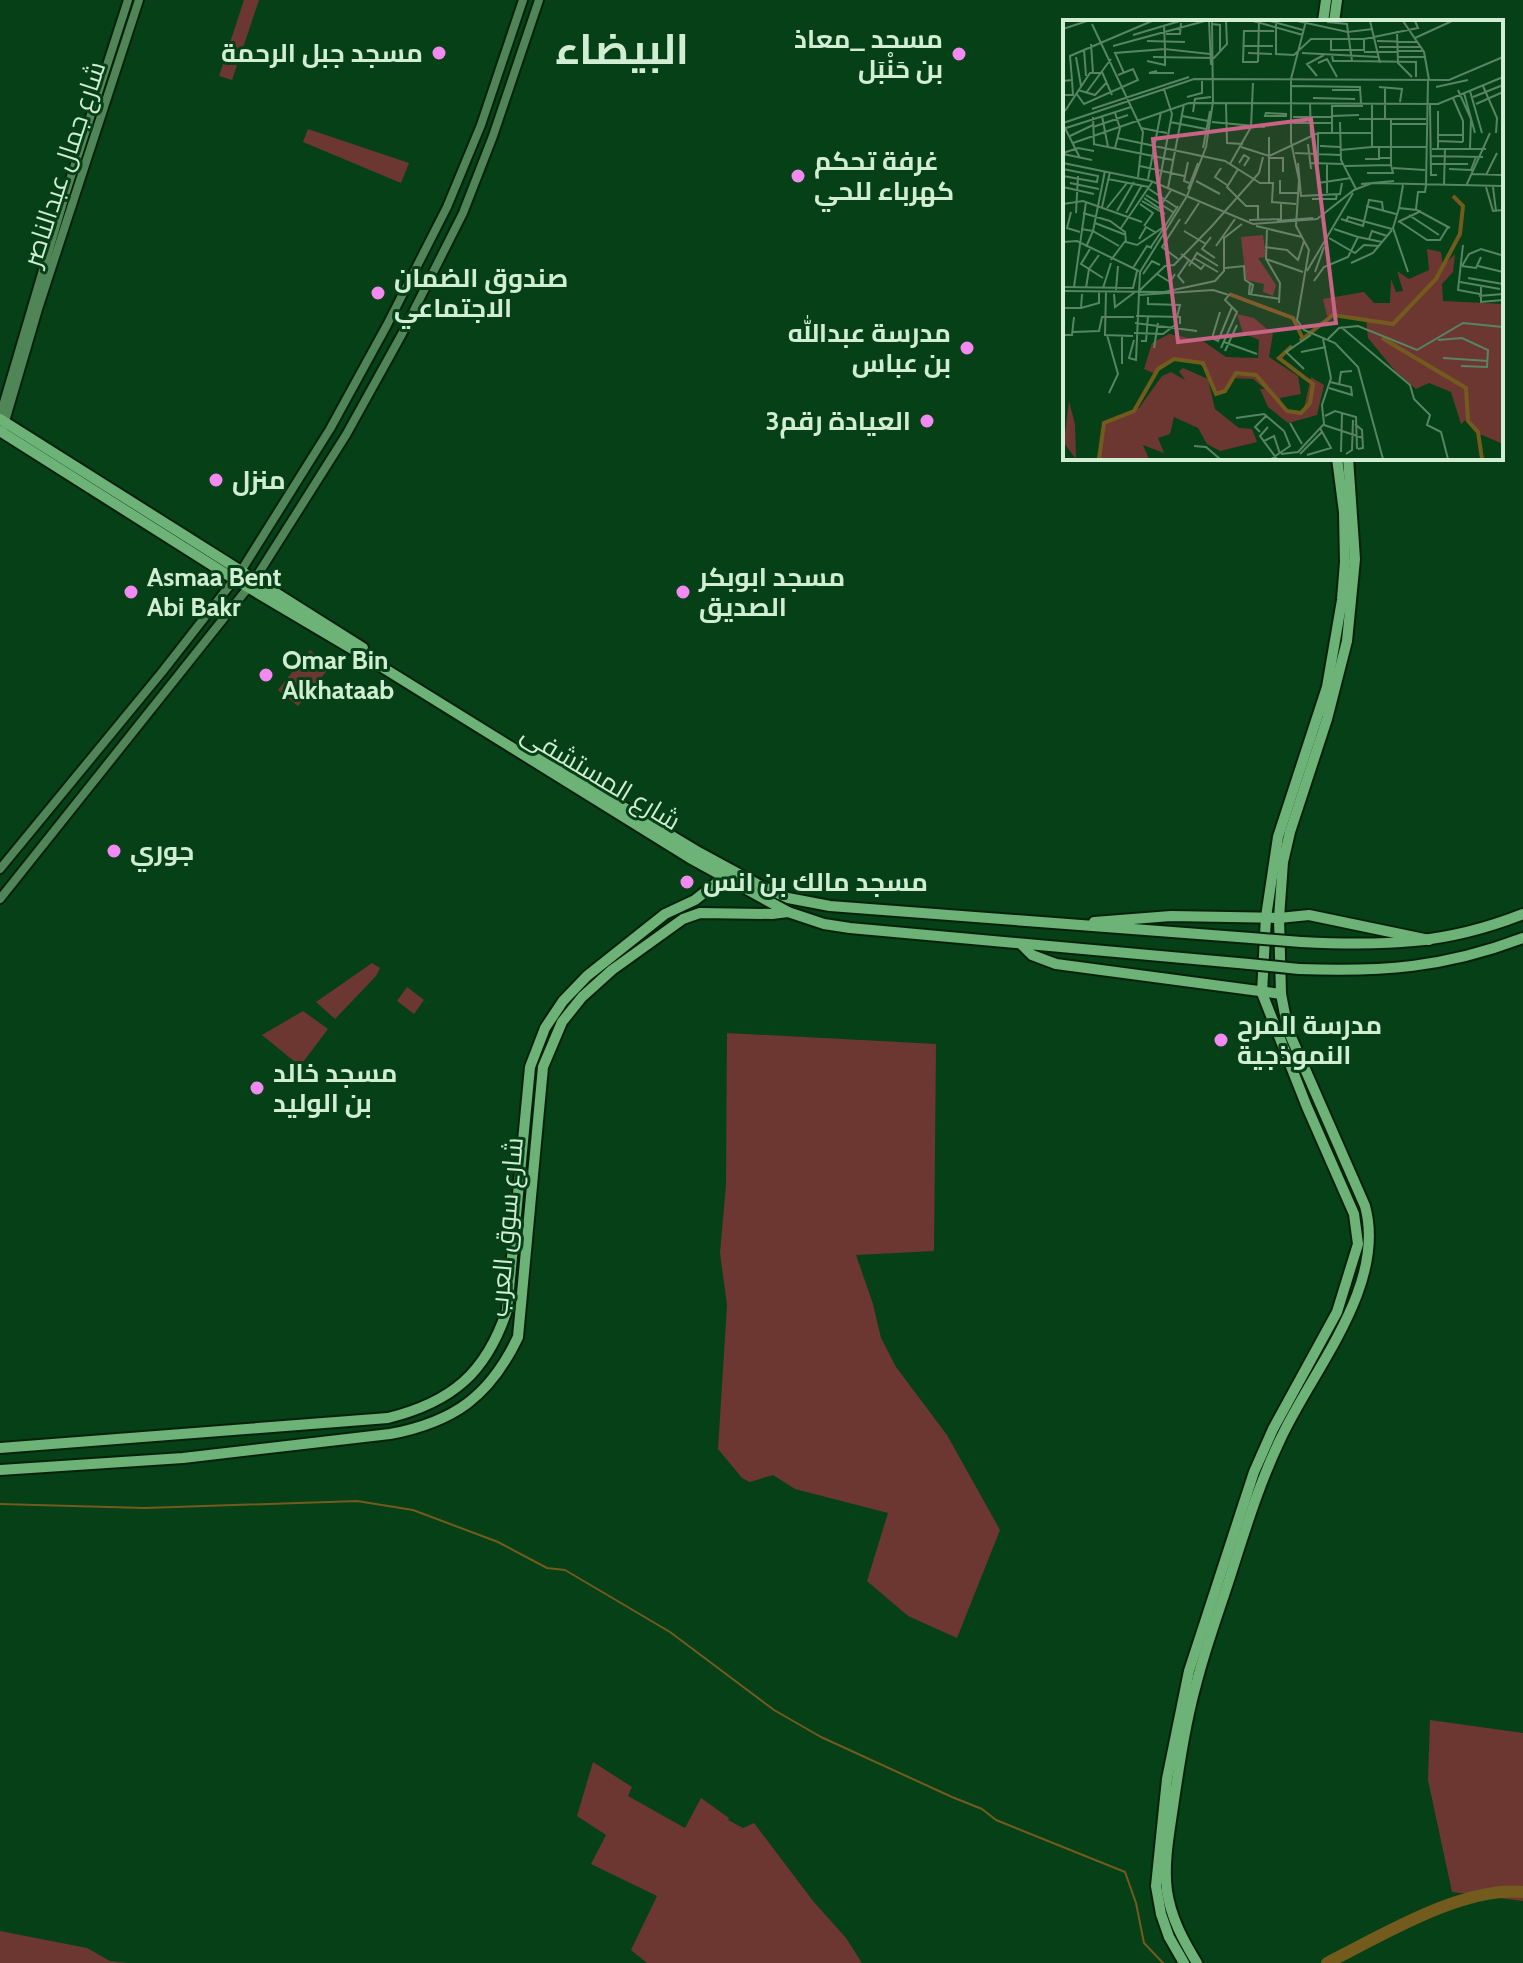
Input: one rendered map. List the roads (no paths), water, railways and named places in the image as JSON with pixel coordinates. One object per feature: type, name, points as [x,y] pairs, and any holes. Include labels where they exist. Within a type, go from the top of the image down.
[{"type":"main road","points":[[1323,20],[1326,0]]},
{"type":"main road","points":[[1334,20],[1337,0]]},
{"type":"main road","name":"شارع المستشفى","points":[[1,424],[237,575],[540,758],[742,876],[788,898],[970,917],[1357,945],[1399,944],[1464,935],[1523,914]]},
{"type":"main road","points":[[1196,1663],[1280,1438],[1350,1311],[1369,1252],[1371,1234],[1365,1206],[1288,1030],[1281,994],[1279,918],[1283,862],[1326,707],[1345,562],[1344,512],[1337,460]]},
{"type":"main road","points":[[1184,1963],[1169,1937],[1156,1886],[1160,1829],[1196,1663],[1254,1472],[1337,1312],[1358,1244],[1354,1214],[1262,993],[1266,917],[1278,837],[1344,659],[1355,559],[1348,460]]},
{"type":"main road","name":"شارع المستشفى","points":[[252,584],[724,877],[788,912],[808,919],[850,928],[969,940],[1299,969],[1354,971],[1410,968],[1487,952],[1523,938]]},
{"type":"main road","points":[[0,1448],[388,1418],[418,1411],[455,1390],[486,1358],[500,1333],[507,1310],[530,1067],[545,1028],[563,1001],[587,976],[665,914],[695,900],[724,877],[742,876]]},
{"type":"main road","name":"شارع سوق العرب","points":[[0,1470],[183,1458],[390,1434],[419,1428],[465,1406],[492,1382],[518,1337],[543,1067],[562,1022],[582,997],[612,970],[683,919],[718,911],[788,912]]},
{"type":"main road","points":[[1070,925],[1126,918],[1279,918],[1309,915],[1429,940]]},
{"type":"main road","points":[[969,940],[970,917]]},
{"type":"main road","points":[[1022,945],[1032,955],[1056,964],[1281,994]]},
{"type":"main road","points":[[1174,1764],[1165,1875],[1171,1912],[1197,1963]]},
{"type":"street","points":[[1,424],[53,235],[128,0]]},
{"type":"street","name":"شارع جمال عبدالناصر","points":[[1,424],[139,0]]},
{"type":"street","points":[[0,869],[162,672],[237,575],[330,429],[447,207],[481,125],[523,0]]},
{"type":"street","points":[[0,899],[252,584],[346,435],[402,334],[463,213],[539,0]]},
{"type":"waterway","points":[[0,1504],[145,1508],[357,1501],[413,1510],[498,1542],[547,1568],[565,1570],[670,1632],[774,1710],[821,1737],[982,1809],[996,1820],[1125,1872],[1136,1903],[1144,1943],[1163,1963]]},
{"type":"waterway","points":[[1327,1963],[1448,1905],[1499,1892],[1523,1892]]},
{"type":"place","name":"مسجد جبل الرحمة","points":[[439,53]]},
{"type":"place","name":"مسجد _معاذ بن حَنْبَل","points":[[959,54]]},
{"type":"place","name":"غرفة تحكم كهرباء للحي","points":[[798,176]]},
{"type":"place","name":"صندوق الضمان الاجتماعي","points":[[378,293]]},
{"type":"place","name":"مدرسة عبدالله بن عباس","points":[[967,348]]},
{"type":"place","name":"3العيادة رقم","points":[[927,421]]},
{"type":"place","name":"منزل","points":[[216,480]]},
{"type":"place","name":"ِAsmaa Bent Abi Bakr","points":[[131,592]]},
{"type":"place","name":"مسجد ابوبكر الصديق","points":[[683,592]]},
{"type":"place","name":"Omar Bin Alkhataab","points":[[266,675]]},
{"type":"place","name":"جوري","points":[[114,851]]},
{"type":"place","name":"مسجد مالك بن انس","points":[[687,882]]},
{"type":"place","name":"مدرسة المرح النموذجية","points":[[1221,1040]]},
{"type":"place","name":"مسجد خالد بن الوليد","points":[[257,1088]]},
{"type":"district","name":"البيضاء","points":[[622,49]]}]
